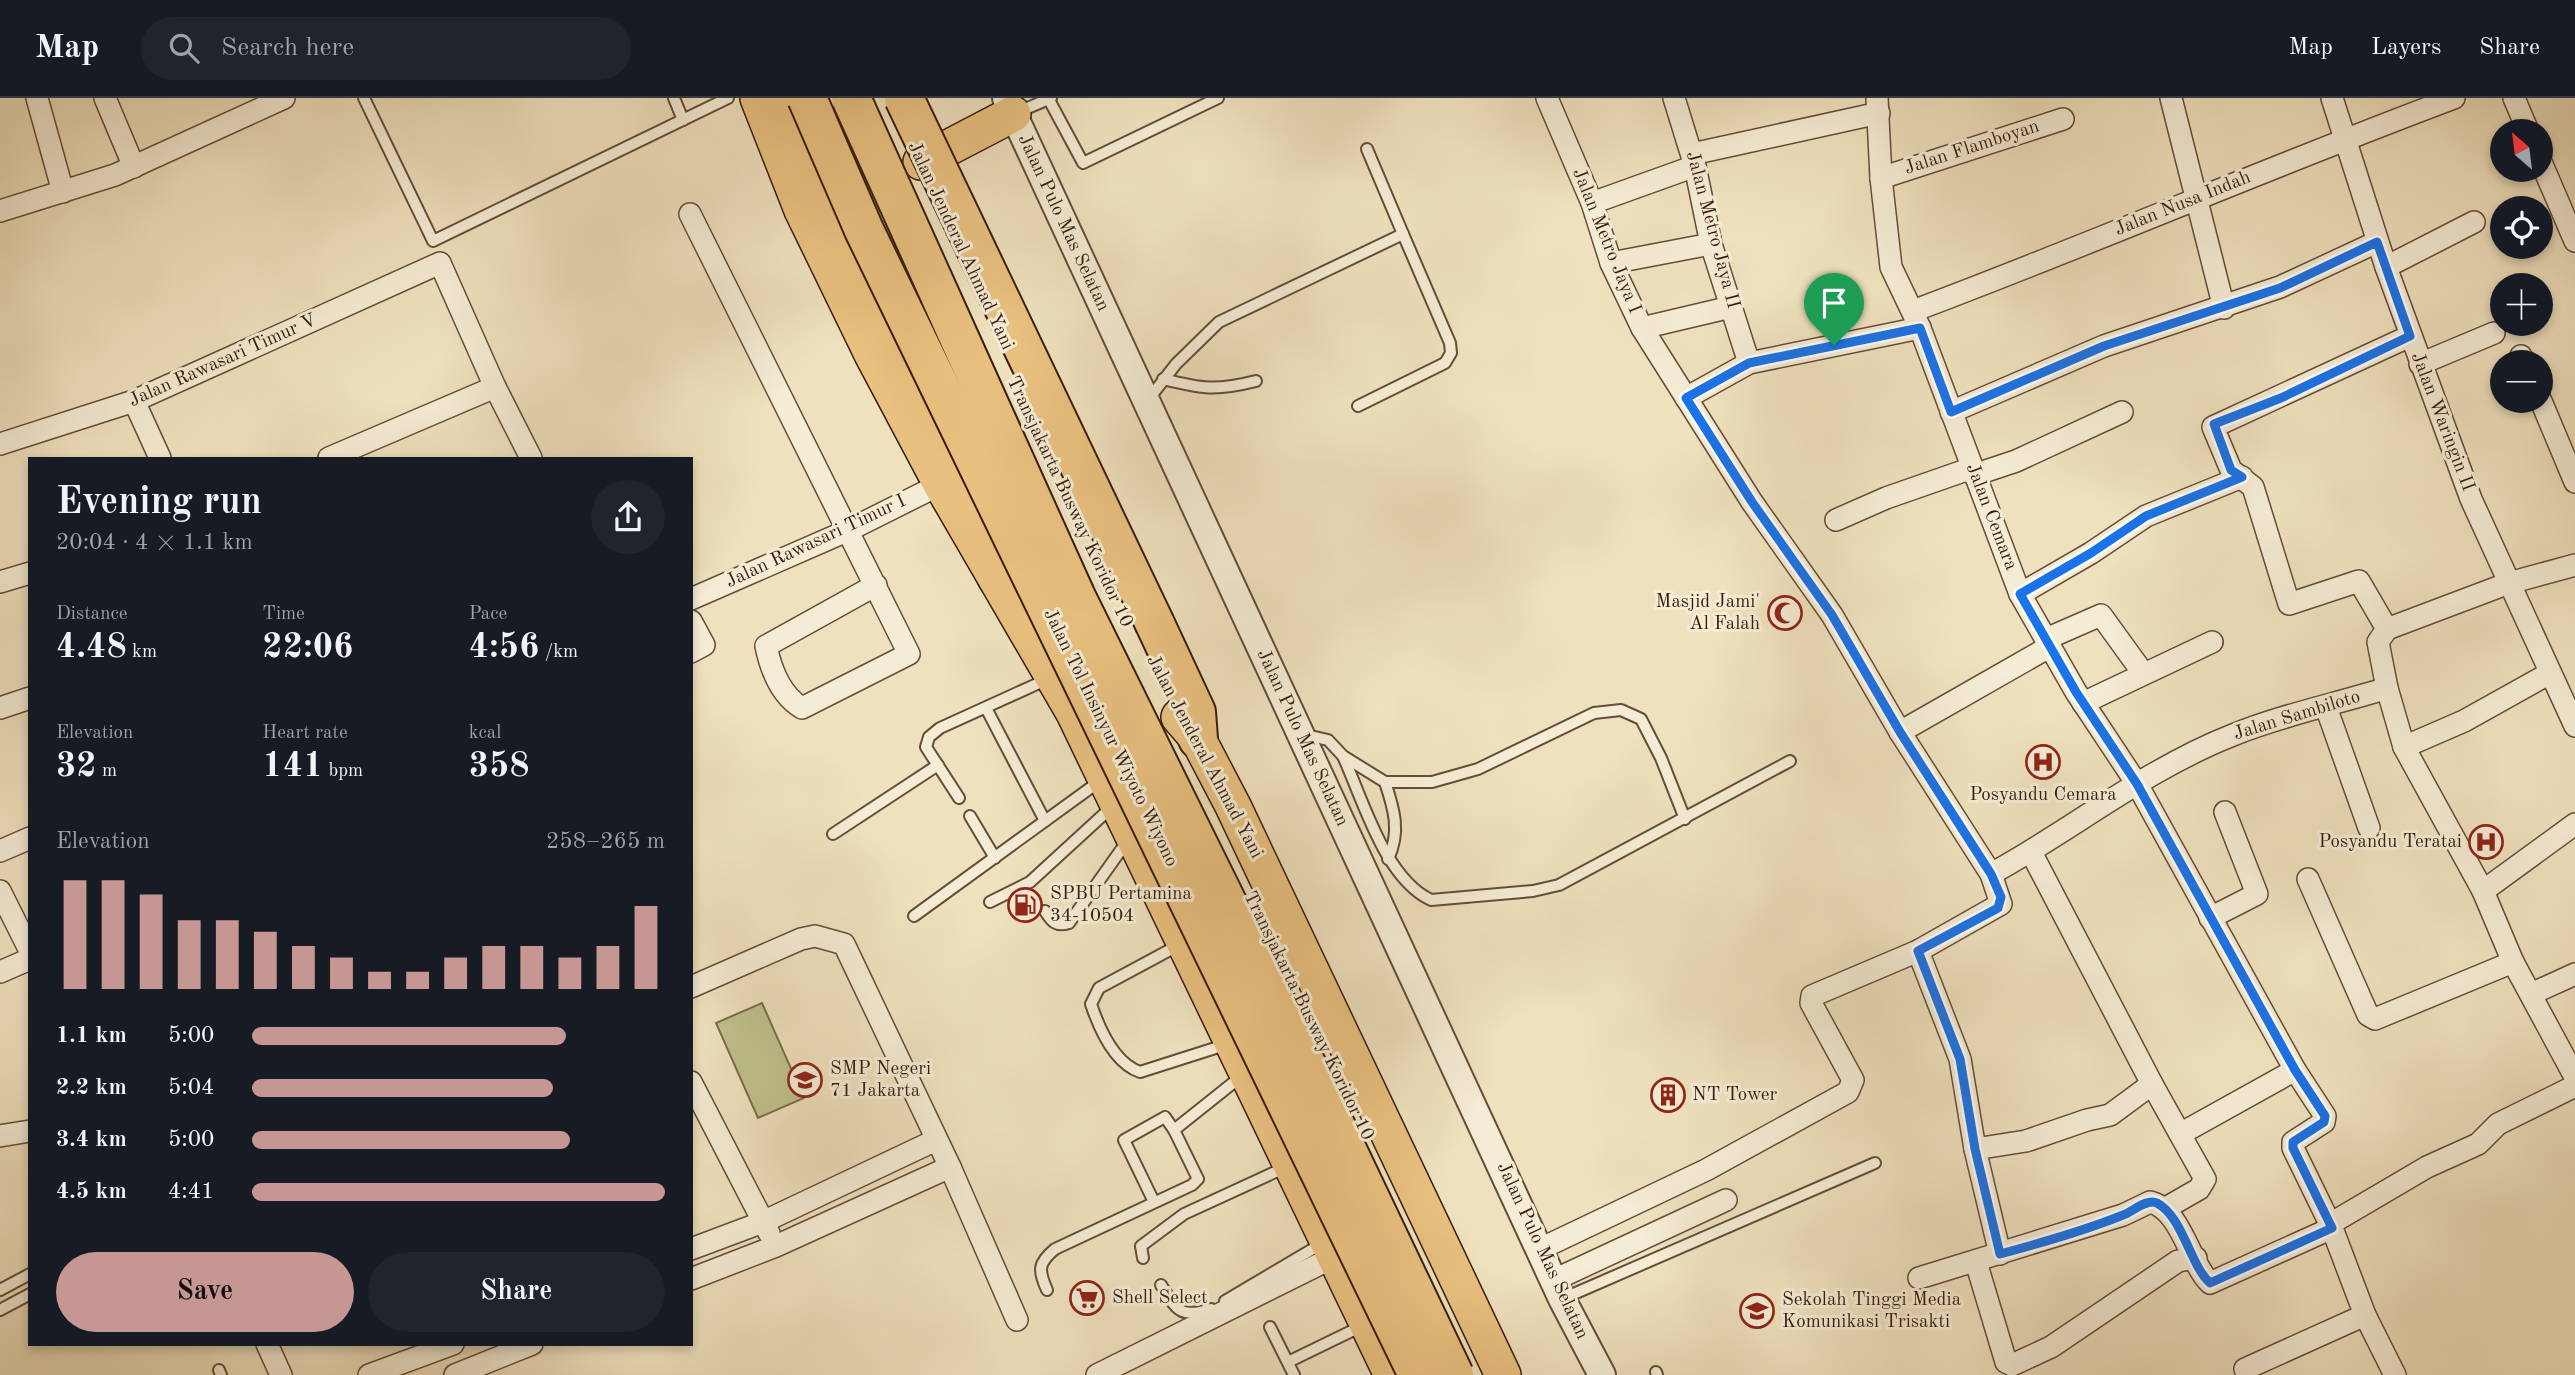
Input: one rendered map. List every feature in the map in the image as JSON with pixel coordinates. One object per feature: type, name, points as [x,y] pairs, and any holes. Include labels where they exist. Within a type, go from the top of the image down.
[{"type":"highway","points":[[758,98],[802,210],[872,354],[941,484],[1054,676],[1293,1164],[1392,1375]]},
{"type":"highway","name":"Jalan Tol Insinyur Wiyoto Wiyono","points":[[851,98],[1076,597],[1283,1016],[1454,1375]]},
{"type":"highway","name":"Jalan Jenderal Ahmad Yani","points":[[892,98],[912,174],[1181,722],[1198,739],[1247,835],[1503,1375]]},
{"type":"highway","points":[[904,98],[1196,712],[1198,739]]},
{"type":"highway","points":[[796,104],[854,268],[981,507],[1004,588]]},
{"type":"highway","name":"Jalan Tol Insinyur Wiyoto Wiyono","points":[[796,104],[864,230],[1418,1375]]},
{"type":"highway","points":[[912,174],[1007,106]]},
{"type":"highway","points":[[1157,887],[1206,882],[1247,835]]},
{"type":"street","points":[[37,98],[63,192]]},
{"type":"street","points":[[104,98],[134,167]]},
{"type":"street","points":[[0,211],[134,167],[284,98]]},
{"type":"street","name":"Jalan Metro Jaya I","points":[[1547,98],[1592,203],[1611,263],[1642,328],[1752,502],[1832,615],[1900,732],[1991,874],[2001,897],[1998,908],[1918,951]]},
{"type":"street","name":"Jalan Metro Jaya II","points":[[1674,98],[1694,160],[1711,244],[1749,363]]},
{"type":"street","points":[[2171,98],[2224,308]]},
{"type":"street","name":"Jalan Waringin II","points":[[2332,98],[2377,242],[2471,499],[2575,726]]},
{"type":"street","name":"Jalan Nusa Indah","points":[[1686,398],[1749,363],[1916,319],[2029,267],[2196,197],[2454,98]]},
{"type":"street","points":[[2514,98],[2523,119]]},
{"type":"street","name":"Jalan Pulo Mas Selatan","points":[[1007,106],[1558,1290],[1602,1375]]},
{"type":"street","points":[[1592,203],[1694,160],[1878,106]]},
{"type":"street","name":"Jalan Cemara","points":[[1878,106],[1881,178],[1891,267],[1916,319],[2020,594],[2083,703],[2137,784],[2295,1070],[2325,1116],[2324,1122],[2293,1142],[2293,1148],[2331,1226],[2365,1315],[2395,1375]]},
{"type":"street","name":"Jalan Flamboyan","points":[[1881,178],[2063,118]]},
{"type":"street","points":[[2550,182],[2575,241]]},
{"type":"street","points":[[690,214],[849,530],[876,585],[909,654],[802,708],[789,700],[770,666],[766,646],[876,585]]},
{"type":"street","points":[[2386,267],[2474,222]]},
{"type":"street","points":[[1951,412],[2104,346],[2280,288],[2377,242]]},
{"type":"street","points":[[1611,263],[1711,244]]},
{"type":"street","name":"Jalan Rawasari Timur V","points":[[0,444],[134,401],[440,263],[495,387]]},
{"type":"street","points":[[1642,328],[1731,307]]},
{"type":"street","points":[[2420,364],[2490,335]]},
{"type":"street","points":[[2387,629],[2360,580],[2289,604],[2253,487],[2231,470],[2214,424],[2281,398],[2410,336]]},
{"type":"street","points":[[331,457],[495,387],[530,457]]},
{"type":"street","points":[[134,401],[160,457]]},
{"type":"street","points":[[1836,520],[1886,498],[2015,461],[2122,412]]},
{"type":"street","points":[[2545,413],[2575,482]]},
{"type":"street","points":[[2020,594],[2091,553],[2146,516],[2242,477]]},
{"type":"street","name":"Jalan Rawasari Timur I","points":[[693,598],[849,530],[941,484]]},
{"type":"street","points":[[1919,1278],[2123,1215],[2150,1202],[2164,1209],[2196,1258],[2203,1276],[2210,1283],[2331,1226],[2427,1167],[2478,1144],[2498,1124],[2574,1074],[2513,962],[2483,891],[2404,747],[2387,688],[2378,642],[2387,629],[2509,583],[2575,565]]},
{"type":"street","points":[[0,582],[28,574]]},
{"type":"street","points":[[1900,732],[2048,643],[2101,615],[2143,673]]},
{"type":"street","points":[[693,625],[704,645],[693,651]]},
{"type":"street","points":[[2083,703],[2211,642]]},
{"type":"street","points":[[2404,747],[2464,722],[2550,673]]},
{"type":"street","name":"Jalan Sambiloto","points":[[1991,874],[2031,852],[2137,784],[2233,735],[2387,688]]},
{"type":"street","points":[[0,708],[28,699]]},
{"type":"street","points":[[2326,707],[2369,828]]},
{"type":"street","points":[[2210,918],[2257,894],[2225,813]]},
{"type":"street","points":[[2483,891],[2575,824]]},
{"type":"street","points":[[0,851],[28,839]]},
{"type":"street","points":[[2031,852],[2152,1084],[2205,1179],[2204,1185],[2164,1209]]},
{"type":"street","points":[[2308,879],[2368,1015],[2375,1020],[2513,962]]},
{"type":"street","points":[[0,891],[28,947]]},
{"type":"street","points":[[693,986],[801,939],[815,936],[844,944],[950,1167],[1017,1320]]},
{"type":"street","points":[[1540,1249],[1706,1170],[1848,1092],[1853,1080],[1811,1003],[1812,996],[1918,951],[1960,1059],[1975,1149],[2000,1254]]},
{"type":"street","points":[[0,972],[28,960]]},
{"type":"street","points":[[2531,994],[2575,974]]},
{"type":"street","points":[[2180,1134],[2295,1070]]},
{"type":"street","points":[[1975,1149],[2026,1141],[2110,1115],[2152,1084]]},
{"type":"street","points":[[693,1086],[776,1246]]},
{"type":"street","points":[[0,1136],[28,1131]]},
{"type":"street","points":[[693,1248],[763,1222],[936,1140]]},
{"type":"street","points":[[693,1278],[776,1246],[950,1167]]},
{"type":"street","points":[[1558,1290],[1726,1200]]},
{"type":"street","points":[[1097,1375],[1332,1248]]},
{"type":"street","points":[[1976,1262],[2006,1362],[2013,1370],[2178,1261],[2196,1258]]},
{"type":"street","points":[[2245,1369],[2365,1315]]},
{"type":"street","points":[[268,1346],[281,1375]]},
{"type":"street","points":[[369,1375],[448,1346]]},
{"type":"street","points":[[468,1346],[481,1371]]},
{"type":"street","points":[[455,1375],[481,1371],[528,1346]]},
{"type":"lane","points":[[379,98],[365,101],[433,242],[727,98]]},
{"type":"lane","points":[[674,98],[683,120]]},
{"type":"lane","points":[[864,98],[912,174]]},
{"type":"lane","points":[[1007,106],[1049,99],[1079,161],[1087,163],[1218,98]]},
{"type":"lane","points":[[1358,406],[1445,363],[1451,353],[1367,149]]},
{"type":"lane","points":[[1146,402],[1163,379],[1219,322],[1403,234]]},
{"type":"lane","points":[[1163,379],[1213,389],[1256,381]]},
{"type":"lane","points":[[1048,565],[1071,615]]},
{"type":"lane","points":[[959,798],[926,747],[929,737],[940,728],[1054,676]]},
{"type":"lane","name":"Transjakarta Busway Koridor 10","points":[[1132,682],[1206,882],[1425,1375]]},
{"type":"lane","points":[[986,708],[1045,821]]},
{"type":"lane","points":[[1304,742],[1315,737],[1328,740],[1343,755],[1385,782],[1432,782],[1478,769],[1594,713],[1621,710],[1641,719],[1661,758],[1685,819]]},
{"type":"lane","points":[[1343,755],[1388,859],[1415,893],[1431,900],[1533,891],[1559,885],[1790,761]]},
{"type":"lane","points":[[832,834],[938,765]]},
{"type":"lane","points":[[1385,782],[1396,830],[1395,844],[1388,859]]},
{"type":"lane","points":[[914,916],[1045,821],[1111,790]]},
{"type":"lane","points":[[990,902],[1031,884],[1111,790]]},
{"type":"lane","name":"Transjakarta Busway Koridor 10","points":[[1154,802],[1206,882],[1462,1375]]},
{"type":"lane","points":[[970,816],[995,858]]},
{"type":"lane","points":[[1045,911],[1053,923],[1069,923],[1132,834]]},
{"type":"lane","points":[[1183,943],[1099,989],[1091,1004],[1099,1026],[1122,1060],[1140,1072],[1241,1057]]},
{"type":"lane","points":[[1174,1130],[1241,1057]]},
{"type":"lane","points":[[1047,1290],[1039,1272],[1041,1261],[1055,1249],[1192,1185],[1198,1179],[1165,1116],[1124,1140],[1154,1202]]},
{"type":"lane","points":[[1558,1290],[1875,1163]]},
{"type":"lane","points":[[1143,1258],[1141,1246],[1184,1214],[1293,1164]]},
{"type":"lane","points":[[1161,1285],[1178,1310],[1192,1315],[1211,1309],[1332,1248]]},
{"type":"lane","points":[[0,1290],[28,1276]]},
{"type":"lane","points":[[0,1310],[28,1295]]},
{"type":"lane","points":[[1288,1362],[1367,1324]]},
{"type":"lane","points":[[1270,1327],[1294,1375]]},
{"type":"green space","points":[[762,1003],[804,1098],[758,1118],[716,1023]]},
{"type":"place","name":"Masjid Jami' Al Falah","points":[[1785,613]]},
{"type":"place","name":"Posyandu Cemara","points":[[2043,762]]},
{"type":"place","name":"Posyandu Teratai","points":[[2486,842]]},
{"type":"place","name":"SPBU Pertamina 34-10504","points":[[1025,905]]},
{"type":"place","name":"SMP Negeri 71 Jakarta","points":[[805,1080]]},
{"type":"place","name":"NT Tower","points":[[1668,1095]]},
{"type":"place","name":"Shell Select","points":[[1087,1298]]},
{"type":"place","name":"Sekolah Tinggi Media Komunikasi Trisakti","points":[[1757,1311]]},
{"type":"route","points":[[2377,242],[2410,336],[2281,398],[2214,424],[2231,470],[2242,477],[2223,487],[2146,516],[2091,553],[2020,594],[2076,692],[2137,784],[2295,1070],[2325,1116],[2324,1122],[2293,1142],[2293,1148],[2332,1228],[2210,1283],[2203,1276],[2196,1258],[2168,1214],[2157,1203],[2150,1202],[2123,1215],[2000,1254],[1975,1149],[1960,1059],[1918,951],[1998,908],[2001,897],[1991,874],[1900,732],[1832,615],[1752,502],[1686,398],[1749,363],[1834,345],[1920,328],[1951,412],[2104,346],[2280,288],[2377,242]]}]
